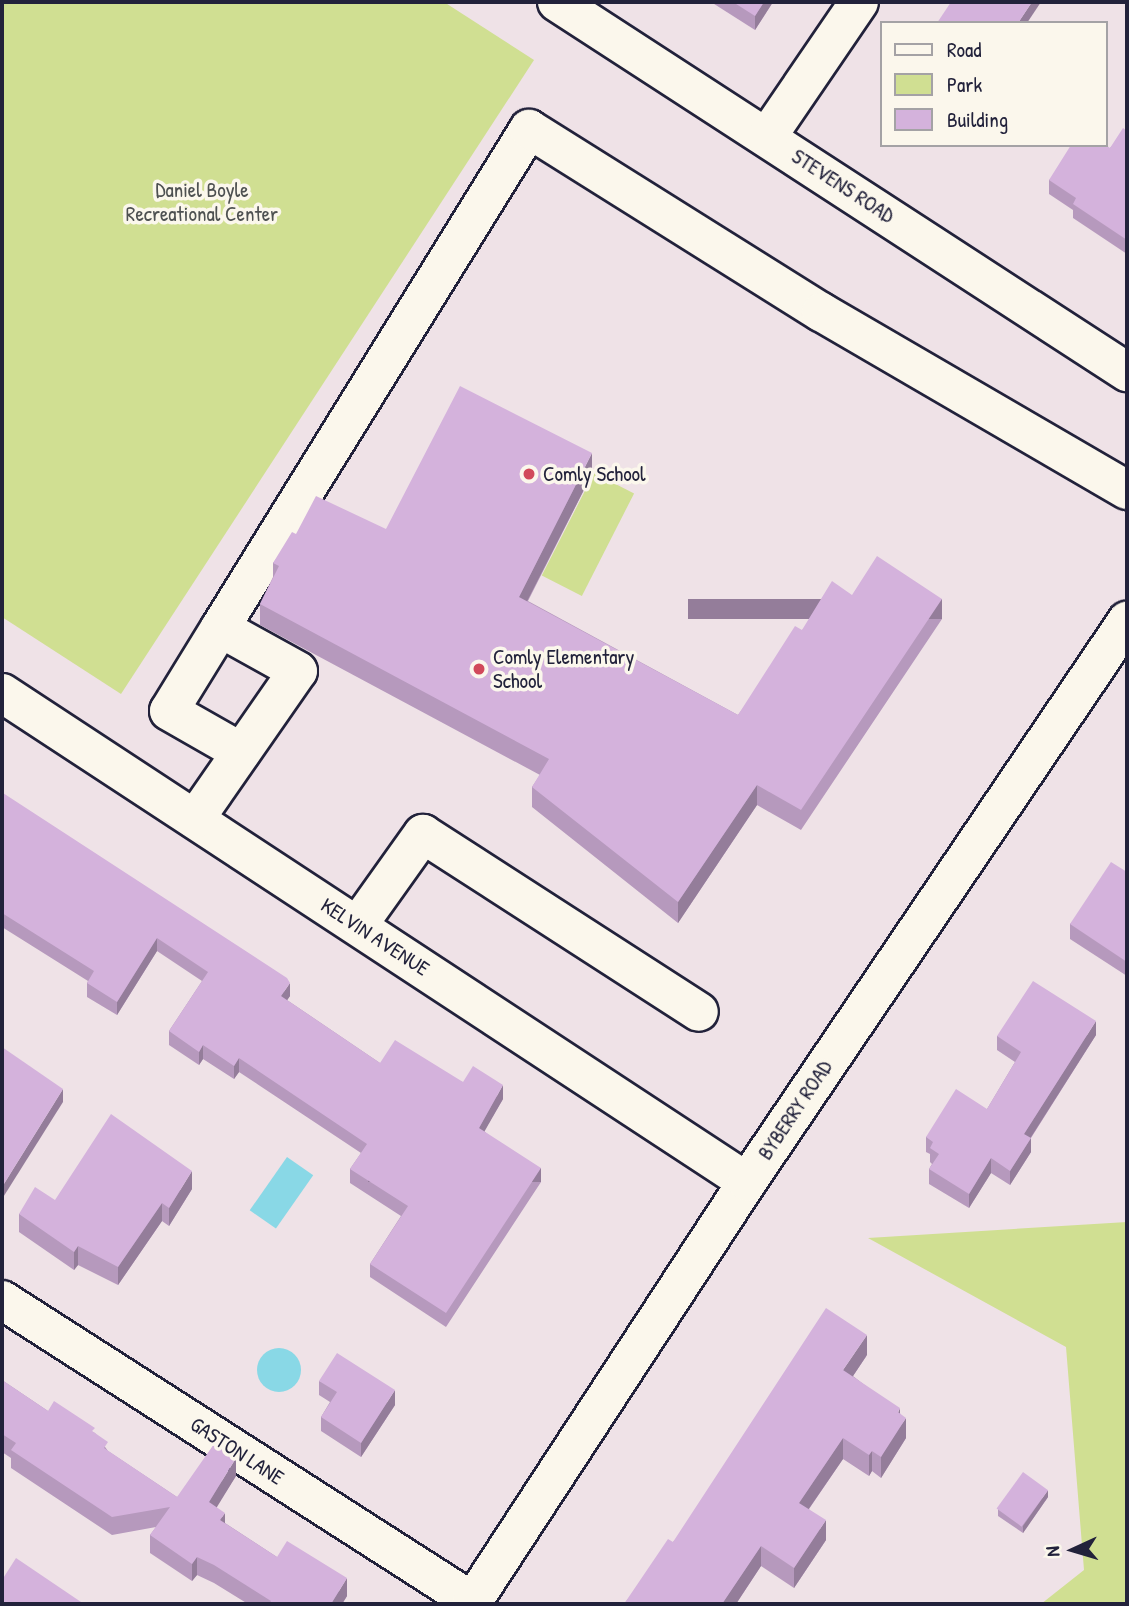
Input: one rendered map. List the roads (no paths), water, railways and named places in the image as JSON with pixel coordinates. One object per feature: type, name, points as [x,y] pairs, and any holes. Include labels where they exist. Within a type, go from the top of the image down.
[{"type":"street","name":"STEVENS ROAD","points":[[558,2],[1127,372]]},
{"type":"street","points":[[767,137],[859,2]]},
{"type":"street","points":[[241,752],[169,711],[529,129],[821,312],[1127,490]]},
{"type":"street","name":"BYBERRY ROAD","points":[[472,1603],[747,1182],[1127,621]]},
{"type":"street","points":[[195,819],[298,671],[220,628]]},
{"type":"street","name":"KELVIN AVENUE","points":[[2,693],[747,1182]]},
{"type":"street","points":[[358,925],[423,834],[699,1012]]},
{"type":"street","name":"GASTON LANE","points":[[2,1300],[472,1603]]},
{"type":"water","points":[[287,1157],[313,1175],[276,1229],[250,1210]]},
{"type":"water","points":[[279,1348],[294,1355],[301,1370],[294,1385],[279,1392],[264,1385],[257,1370],[264,1355]]},
{"type":"place","name":"Comly School","points":[[529,474]]},
{"type":"place","name":"Comly Elementary School","points":[[479,669]]},
{"type":"park label","name":"Daniel Boyle Recreational Center","points":[[202,202]]}]
